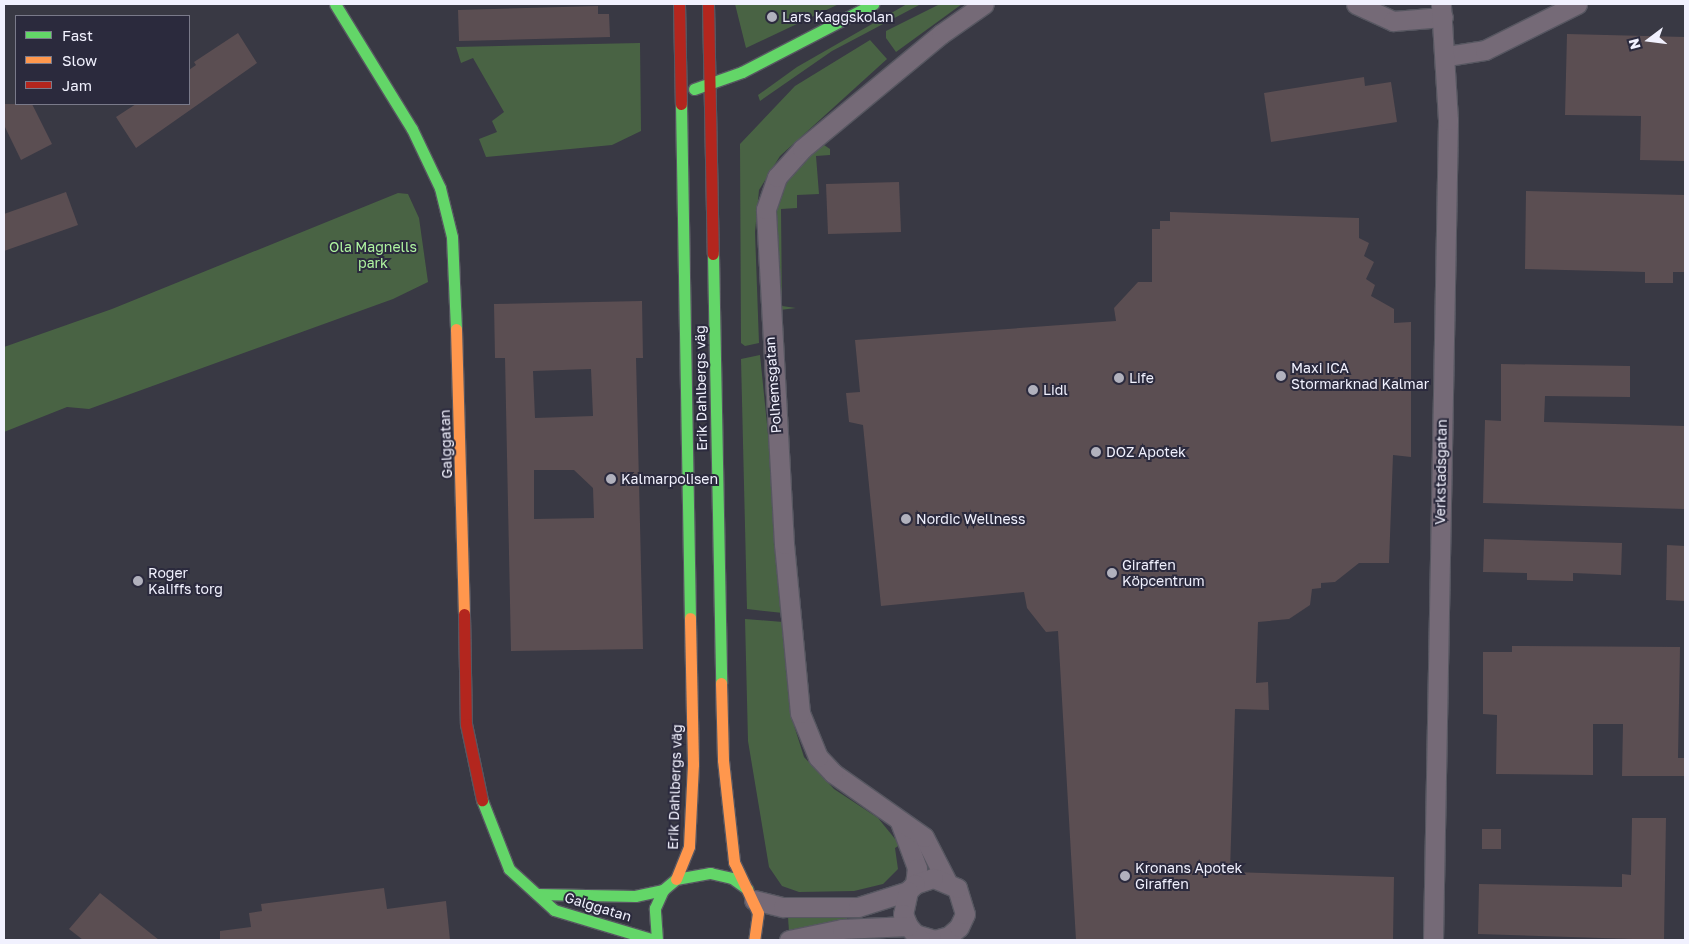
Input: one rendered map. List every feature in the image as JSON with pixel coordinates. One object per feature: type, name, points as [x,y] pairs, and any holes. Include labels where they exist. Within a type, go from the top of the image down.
[{"type":"main road","name":"Galggatan","points":[[335,4],[412,129],[440,188],[452,237],[470,757],[486,818],[504,861],[537,894],[567,916],[656,940]]},
{"type":"main road","name":"Erik Dahlbergs väg","points":[[656,940],[653,919],[664,890],[676,879],[690,846],[693,764],[679,4]]},
{"type":"main road","name":"Erik Dahlbergs väg","points":[[708,4],[723,760],[729,834],[734,862],[750,895],[758,926],[754,940]]},
{"type":"main road","points":[[681,91],[710,85],[873,4]]},
{"type":"main road","points":[[676,879],[710,873],[732,878],[750,895]]},
{"type":"main road","name":"Galggatan","points":[[537,894],[635,896],[664,890]]},
{"type":"street","name":"Polhemsgatan","points":[[946,880],[924,837],[900,821],[818,757],[800,713],[784,544],[766,209],[776,177],[802,149],[941,34],[984,4]]},
{"type":"street","points":[[1356,4],[1392,21],[1442,10]]},
{"type":"street","points":[[1447,56],[1485,50],[1577,4]]},
{"type":"street","name":"Verkstadsgatan","points":[[1432,940],[1447,56],[1442,10]]},
{"type":"street","points":[[900,821],[917,868],[903,914],[914,934]]},
{"type":"street","points":[[750,895],[784,907],[858,907],[912,888],[933,878],[946,880],[957,888],[965,914],[959,927],[948,938],[935,940],[914,934],[842,929],[789,940]]},
{"type":"green space","points":[[735,4],[839,4],[746,48]]},
{"type":"green space","points":[[907,4],[921,4],[832,51],[760,101],[758,95],[797,67]]},
{"type":"green space","points":[[940,4],[962,4],[896,52],[886,38],[886,31]]},
{"type":"green space","points":[[870,40],[887,59],[780,156],[759,190],[755,232],[759,343],[745,346],[741,343],[740,144],[795,86]]},
{"type":"green space","points":[[640,43],[641,131],[612,145],[486,157],[479,139],[497,132],[492,121],[504,112],[473,58],[461,63],[456,47]]},
{"type":"green space","points":[[824,145],[830,149],[830,155],[816,156],[819,194],[797,195],[797,208],[781,209],[782,306],[796,308],[780,310],[775,205],[795,168]]},
{"type":"green space","name":"Ola Magnells park","points":[[398,193],[408,194],[419,218],[428,282],[393,299],[89,409],[67,407],[4,432],[4,347],[112,309]]},
{"type":"green space","points":[[760,355],[783,613],[747,609],[741,359]]},
{"type":"green space","points":[[745,619],[783,622],[792,719],[804,757],[834,789],[878,818],[900,845],[895,848],[898,869],[883,884],[854,891],[799,892],[782,886],[769,867],[748,741]]},
{"type":"green space","points":[[847,915],[847,919],[789,932],[788,917]]},
{"type":"building","points":[[598,6],[598,14],[609,14],[610,37],[459,41],[458,10]]},
{"type":"building","points":[[238,33],[257,63],[136,148],[116,117],[134,105],[190,105],[190,69],[196,65],[194,62]]},
{"type":"building","points":[[1567,34],[1685,37],[1685,161],[1640,160],[1641,116],[1565,115]]},
{"type":"building","points":[[1364,77],[1365,86],[1391,82],[1397,122],[1271,142],[1264,93]]},
{"type":"building","points":[[4,104],[32,105],[52,144],[21,160],[4,125]]},
{"type":"building","points":[[899,182],[901,232],[828,234],[826,184]]},
{"type":"building","points":[[1526,191],[1685,195],[1685,272],[1673,272],[1673,283],[1645,283],[1645,272],[1525,269]]},
{"type":"building","points":[[66,192],[78,225],[4,251],[4,214]]},
{"type":"building","name":"Giraffen Köpcentrum","points":[[1170,212],[1359,218],[1359,238],[1369,243],[1364,256],[1374,262],[1366,279],[1375,285],[1371,296],[1394,309],[1394,323],[1411,322],[1411,457],[1393,455],[1389,563],[1359,563],[1335,582],[1321,583],[1321,588],[1312,589],[1310,605],[1289,619],[1258,622],[1256,683],[1268,682],[1269,710],[1235,709],[1230,872],[1394,877],[1393,940],[1076,940],[1058,631],[1046,632],[1027,608],[1024,592],[881,606],[863,425],[849,422],[846,393],[860,392],[855,340],[1116,321],[1114,308],[1138,282],[1152,282],[1152,229],[1160,229],[1160,221],[1170,221]]},
{"type":"building","name":"Kalmarpolisen","points":[[642,301],[643,358],[636,358],[643,649],[511,651],[505,358],[495,358],[494,304]],"holes":[[[591,369],[593,416],[535,418],[533,371]],[[534,470],[574,470],[593,488],[594,518],[534,519]]]},
{"type":"building","points":[[1501,364],[1630,366],[1630,397],[1545,396],[1544,422],[1685,426],[1685,509],[1483,503],[1485,420],[1501,421]]},
{"type":"building","points":[[1484,539],[1622,543],[1621,575],[1573,573],[1573,581],[1527,580],[1527,573],[1483,572]]},
{"type":"building","points":[[1667,545],[1685,546],[1685,601],[1666,600]]},
{"type":"building","points":[[1512,646],[1680,647],[1678,758],[1685,758],[1685,776],[1622,776],[1623,724],[1593,724],[1593,775],[1496,774],[1497,715],[1483,714],[1483,652],[1512,652]]},
{"type":"building","points":[[1632,818],[1666,818],[1664,940],[1478,934],[1479,884],[1622,887],[1622,874],[1631,875]]},
{"type":"building","points":[[1482,829],[1501,829],[1501,849],[1482,849]]},
{"type":"building","points":[[384,888],[387,909],[446,901],[450,940],[220,940],[220,931],[251,927],[249,913],[262,911],[261,904]]},
{"type":"building","points":[[100,893],[159,940],[83,940],[69,929]]},
{"type":"traffic: fast","points":[[335,4],[412,129],[440,188],[452,237],[456,329]]},
{"type":"traffic: fast","points":[[694,89],[742,72],[873,4]]},
{"type":"traffic: fast","points":[[681,104],[690,618]]},
{"type":"traffic: fast","points":[[713,254],[721,683]]},
{"type":"traffic: fast","points":[[482,800],[509,869],[554,910],[654,940]]},
{"type":"traffic: fast","points":[[657,940],[655,908],[663,890],[676,879],[710,873],[732,878],[747,889]]},
{"type":"traffic: fast","points":[[537,894],[635,896],[663,890]]},
{"type":"traffic: slow","points":[[456,329],[464,614]]},
{"type":"traffic: slow","points":[[676,879],[689,846],[693,764],[690,618]]},
{"type":"traffic: slow","points":[[721,683],[723,760],[734,862],[758,913],[754,940]]},
{"type":"traffic: jam","points":[[679,4],[681,104]]},
{"type":"traffic: jam","points":[[708,4],[713,254]]},
{"type":"traffic: jam","points":[[464,614],[466,724],[482,800]]},
{"type":"place","name":"Lars Kaggskolan","points":[[772,17]]},
{"type":"place","name":"Maxi ICA Stormarknad Kalmar","points":[[1281,376]]},
{"type":"place","name":"Life","points":[[1119,378]]},
{"type":"place","name":"Lidl","points":[[1033,390]]},
{"type":"place","name":"DOZ Apotek","points":[[1096,452]]},
{"type":"place","name":"Kalmarpolisen","points":[[611,479]]},
{"type":"place","name":"Nordic Wellness","points":[[906,519]]},
{"type":"place","name":"Giraffen Köpcentrum","points":[[1112,573]]},
{"type":"place","name":"Roger Kaliffs torg","points":[[138,581]]},
{"type":"place","name":"Kronans Apotek Giraffen","points":[[1125,876]]}]
